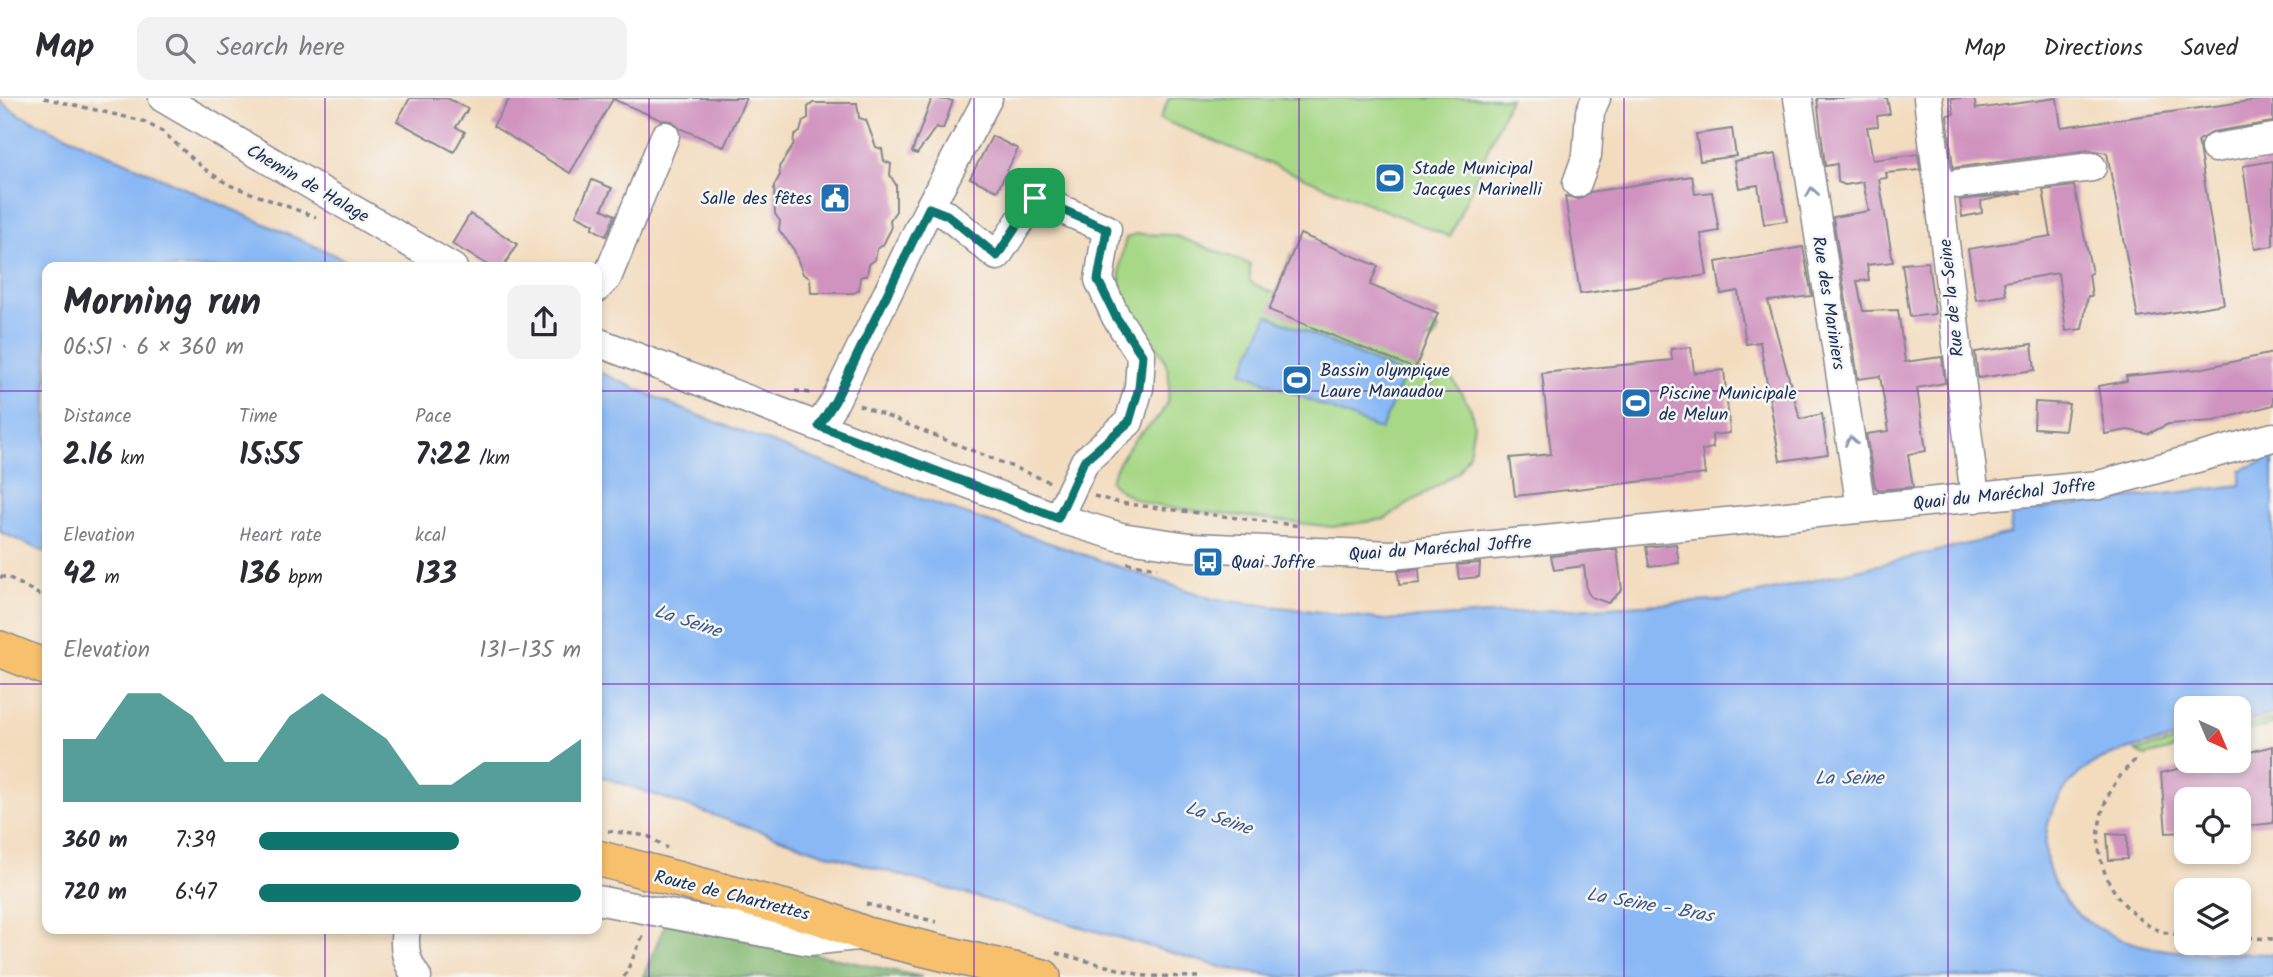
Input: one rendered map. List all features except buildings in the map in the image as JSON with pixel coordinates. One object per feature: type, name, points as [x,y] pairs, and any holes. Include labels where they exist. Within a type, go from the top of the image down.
[{"type":"main road","points":[[0,649],[42,666]]},
{"type":"main road","name":"Route de Chartrettes","points":[[602,859],[820,917],[867,935],[1048,965]]},
{"type":"street","name":"Chemin de Halage","points":[[163,98],[443,262]]},
{"type":"street","points":[[819,426],[835,401],[929,208],[981,109],[994,98]]},
{"type":"street","points":[[1577,183],[1587,155],[1590,112],[1596,98]]},
{"type":"street","name":"Rue des Mariniers","points":[[1798,98],[1861,508]]},
{"type":"street","name":"Rue de la Seine","points":[[1928,98],[1975,498]]},
{"type":"street","points":[[602,283],[607,278],[665,136]]},
{"type":"street","points":[[2215,148],[2273,138]]},
{"type":"street","points":[[1957,184],[2092,167]]},
{"type":"street","points":[[929,208],[947,215],[997,256],[1035,198],[1107,229],[1098,280],[1116,317],[1142,355],[1139,388],[1129,422],[1084,461],[1058,518]]},
{"type":"street","name":"Quai du Maréchal Joffre","points":[[602,344],[1058,518],[1121,537],[1189,547],[1381,555],[1975,498],[2099,485],[2273,437]]},
{"type":"street","points":[[602,901],[809,941],[867,935]]},
{"type":"street","points":[[405,934],[404,946],[407,960],[418,977]]},
{"type":"path","points":[[44,98],[143,121],[163,132],[203,168],[229,185],[325,221]]},
{"type":"path","points":[[835,401],[855,404],[1072,491],[1120,503],[1308,527]]},
{"type":"path","points":[[0,577],[8,577],[42,596]]},
{"type":"path","points":[[2135,760],[2116,777],[2104,801],[2097,847],[2110,888],[2138,918],[2162,934],[2174,934]]},
{"type":"path","points":[[602,831],[648,836],[670,852]]},
{"type":"path","points":[[858,902],[950,925]]},
{"type":"path","points":[[624,977],[654,911]]},
{"type":"path","points":[[2251,938],[2273,939]]},
{"type":"path","points":[[1048,965],[1145,976],[1198,977]]},
{"type":"green space","name":"Stade Municipal Jacques Marinelli","points":[[1169,98],[1510,98],[1450,237],[1160,119]]},
{"type":"green space","name":"Bassin olympique Laure Manaudou","points":[[1135,234],[1173,235],[1250,264],[1250,282],[1275,294],[1291,254],[1438,313],[1432,326],[1439,329],[1434,340],[1428,338],[1415,369],[1423,373],[1428,386],[1448,372],[1471,409],[1474,424],[1469,454],[1458,472],[1385,519],[1332,527],[1164,507],[1122,492],[1110,481],[1132,443],[1163,411],[1168,397],[1169,379],[1166,363],[1125,301],[1121,286],[1120,268],[1126,238]]},
{"type":"green space","points":[[2273,719],[2273,725],[2251,730],[2251,724]]},
{"type":"green space","points":[[2174,742],[2174,749],[2145,756],[2136,751]]},
{"type":"green space","points":[[666,922],[922,977],[643,977]]},
{"type":"water","points":[[0,101],[18,114],[351,262],[42,262],[42,551],[0,532]]},
{"type":"water","points":[[1268,315],[1404,375],[1381,430],[1242,372]]},
{"type":"water","name":"La Seine","points":[[602,373],[682,409],[907,494],[1213,599],[1386,620],[1729,600],[2010,534],[2012,512],[2241,485],[2241,470],[2273,457],[2273,714],[2251,720],[2251,696],[2174,696],[2174,739],[2117,753],[2080,773],[2064,791],[2053,810],[2047,830],[2046,851],[2049,871],[2058,890],[2072,908],[2111,935],[2133,943],[2174,950],[2174,955],[2273,954],[2273,977],[1280,977],[1224,968],[823,853],[602,777]]},
{"type":"place","name":"Stade Municipal Jacques Marinelli","points":[[1390,178]]},
{"type":"place","name":"Salle des fêtes","points":[[835,198]]},
{"type":"place","name":"Bassin olympique Laure Manaudou","points":[[1297,380]]},
{"type":"place","name":"Piscine Municipale de Melun","points":[[1636,403]]},
{"type":"place","name":"Quai Joffre","points":[[1208,562]]},
{"type":"route","points":[[1035,198],[1107,229],[1098,280],[1116,317],[1142,355],[1139,388],[1129,422],[1084,461],[1058,518],[819,426],[835,401],[929,208],[947,215],[997,256],[1035,198]]},
{"type":"water label","name":"La Seine - Bras","points":[[1650,904]]}]
